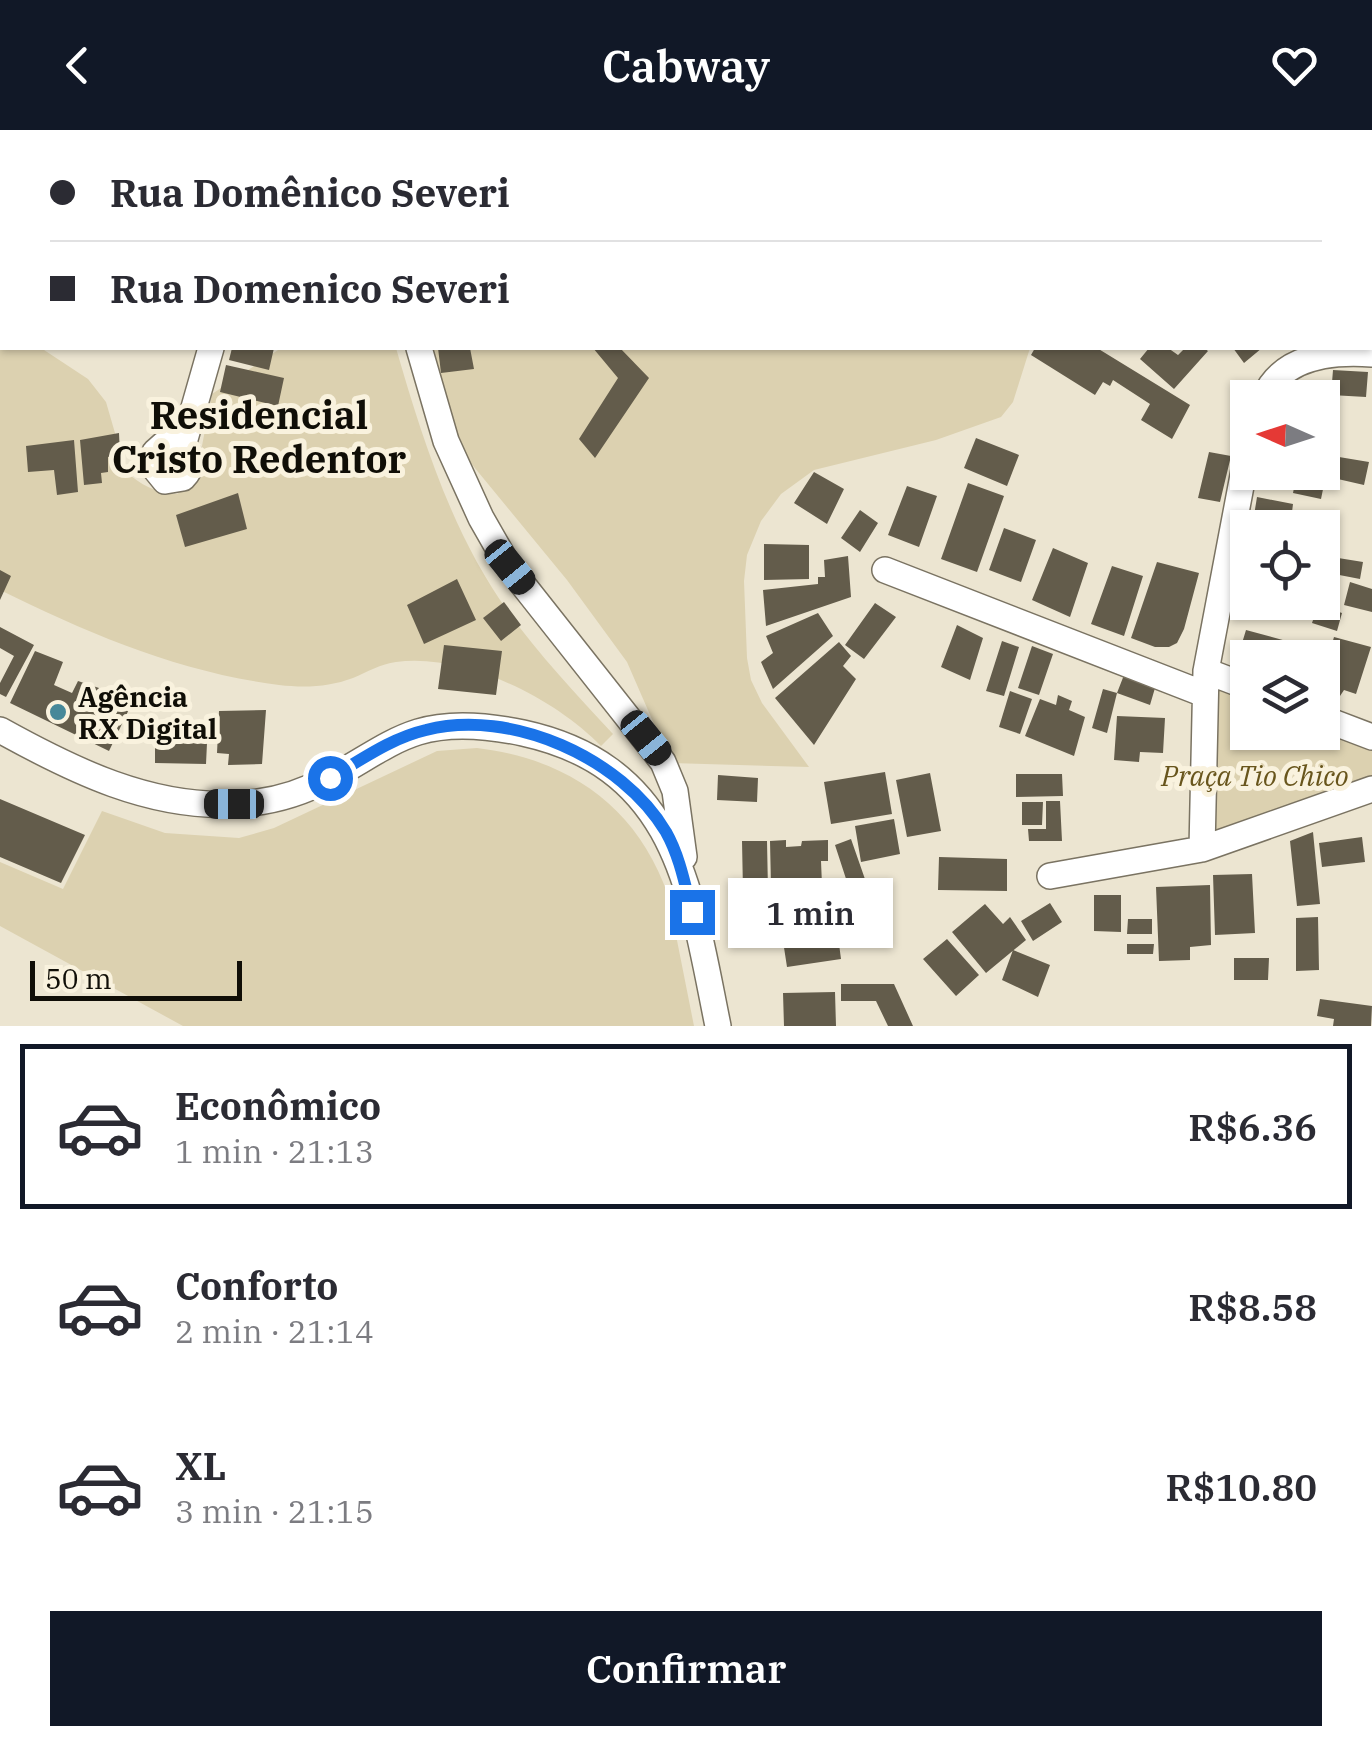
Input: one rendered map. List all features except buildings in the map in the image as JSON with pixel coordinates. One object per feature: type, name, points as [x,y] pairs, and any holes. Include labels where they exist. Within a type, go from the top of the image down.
[{"type":"street","points":[[183,446],[210,350]]},
{"type":"street","points":[[419,350],[446,441],[481,518],[510,567],[663,762],[674,791],[692,912]]},
{"type":"street","points":[[1277,380],[1285,368],[1307,359],[1350,352],[1372,354]]},
{"type":"street","points":[[1202,849],[1205,683],[1241,490]]},
{"type":"street","points":[[885,570],[1205,683],[1230,686]]},
{"type":"street","points":[[1340,725],[1372,737]]},
{"type":"street","points":[[0,730],[124,788],[208,804],[253,803],[290,795],[418,732],[447,727],[498,728],[547,739],[582,755],[621,781],[649,809],[676,852],[718,1026]]},
{"type":"street","points":[[621,781],[636,786],[648,780],[651,767],[646,738]]},
{"type":"street","points":[[1050,876],[1202,849],[1372,789]]},
{"type":"green space","points":[[0,350],[44,350],[88,379],[106,402],[126,471],[149,487],[177,494],[195,482],[212,394],[278,350],[397,350],[441,484],[470,549],[507,610],[613,734],[601,746],[582,728],[534,696],[479,672],[451,665],[396,662],[344,681],[308,686],[279,685],[205,671],[101,636],[0,590]]},
{"type":"green space","points":[[430,350],[1029,350],[1013,402],[1001,417],[936,440],[814,470],[781,494],[761,521],[747,555],[744,581],[751,680],[762,703],[809,767],[671,763],[627,662],[567,580],[456,445]]},
{"type":"green space","name":"Praça Tio Chico","points":[[1213,686],[1230,692],[1230,750],[1340,750],[1340,735],[1372,748],[1372,779],[1210,837]]},
{"type":"green space","points":[[477,748],[541,763],[569,776],[618,812],[638,836],[668,895],[694,1026],[183,1026],[0,926],[0,862],[63,889],[102,811],[165,833],[239,838],[274,828],[437,751]]},
{"type":"place","name":"Agência RX Digital","points":[[58,712]]},
{"type":"district","name":"Residencial Cristo Redentor","points":[[259,436]]},
{"type":"route","points":[[330,778],[391,743],[432,728],[498,728],[547,739],[602,767],[649,809],[676,852],[692,912]]}]
